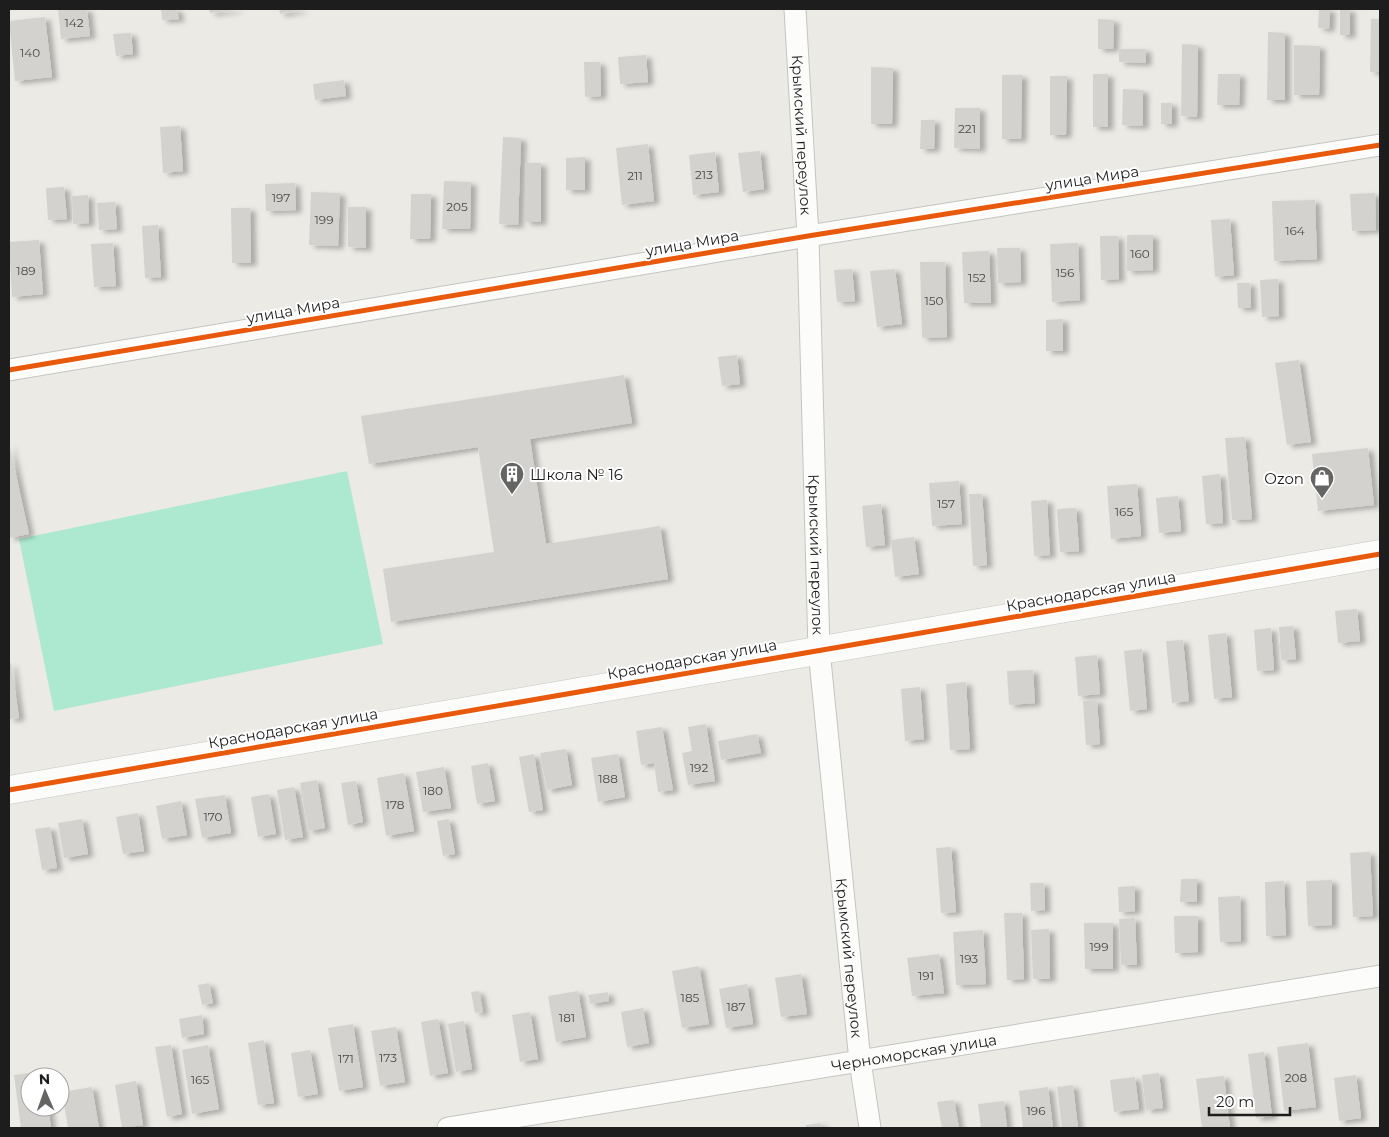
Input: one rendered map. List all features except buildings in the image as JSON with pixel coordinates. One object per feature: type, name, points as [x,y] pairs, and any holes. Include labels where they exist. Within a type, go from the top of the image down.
[{"type":"street","name":"Крымский переулок","points":[[795,9],[808,236],[819,650],[860,1061],[870,1128]]},
{"type":"street","name":"улица Мира","points":[[9,370],[808,236],[1380,145]]},
{"type":"street","name":"Краснодарская улица","points":[[9,790],[1380,554]]},
{"type":"street","name":"Черноморская улица","points":[[448,1128],[1380,976]]},
{"type":"green space","points":[[347,471],[383,644],[54,711],[19,539]]},
{"type":"cycle path","points":[[9,370],[808,236],[1380,145]]},
{"type":"cycle path","points":[[9,790],[1380,554]]},
{"type":"place","name":"Школа № 16","points":[[512,495]]},
{"type":"place","name":"Ozon","points":[[1322,499]]}]
